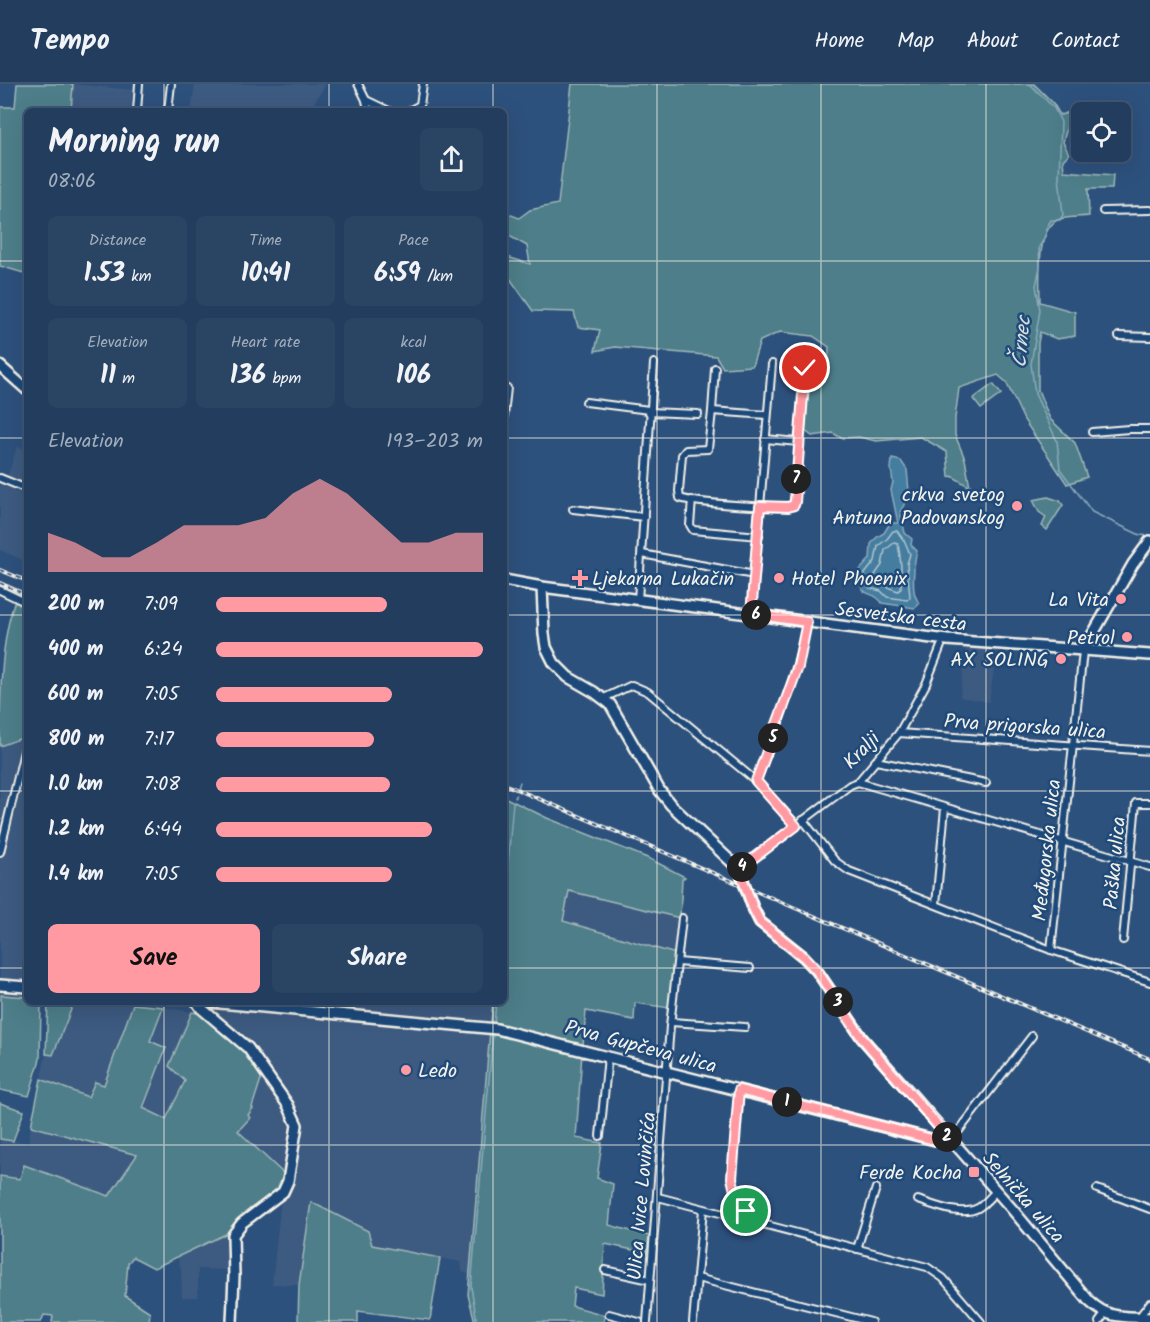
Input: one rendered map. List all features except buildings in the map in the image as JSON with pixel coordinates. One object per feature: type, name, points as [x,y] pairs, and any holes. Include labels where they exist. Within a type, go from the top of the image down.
[{"type":"street","points":[[137,108],[139,84]]},
{"type":"street","points":[[168,108],[171,84]]},
{"type":"street","points":[[358,84],[367,108]]},
{"type":"street","points":[[414,108],[420,105],[423,84]]},
{"type":"street","points":[[366,100],[383,108]]},
{"type":"street","points":[[1103,211],[1150,210]]},
{"type":"street","points":[[1119,336],[1150,337]]},
{"type":"street","points":[[638,600],[654,363]]},
{"type":"street","points":[[751,614],[772,364]]},
{"type":"street","points":[[0,366],[24,387]]},
{"type":"street","points":[[715,368],[708,449],[686,450],[682,455],[679,495],[683,499],[692,500],[788,507],[794,505],[805,368]]},
{"type":"street","points":[[586,402],[650,411],[698,414]]},
{"type":"street","points":[[712,411],[767,415]]},
{"type":"street","points":[[1092,432],[1150,429]]},
{"type":"street","points":[[765,440],[799,442]]},
{"type":"street","points":[[0,478],[24,488]]},
{"type":"street","points":[[692,500],[690,525],[693,530],[759,536]]},
{"type":"street","points":[[573,509],[644,517]]},
{"type":"street","points":[[1083,651],[1133,564],[1150,541]]},
{"type":"street","points":[[642,554],[754,574]]},
{"type":"street","name":"Sesvetska cesta","points":[[507,582],[969,643],[1150,655]]},
{"type":"street","points":[[542,587],[544,634],[549,656],[558,669],[610,704],[660,791],[671,805],[739,869]]},
{"type":"street","points":[[0,591],[24,602]]},
{"type":"street","points":[[756,781],[798,667],[807,622]]},
{"type":"street","name":"Kralji","points":[[739,869],[850,785],[858,782],[899,733],[926,684],[941,646]]},
{"type":"street","name":"Međugorska ulica","points":[[1083,651],[1051,950],[1150,982]]},
{"type":"street","points":[[604,698],[632,685],[648,692],[756,781],[796,826]]},
{"type":"street","name":"Prva prigorska ulica","points":[[899,733],[1150,751]]},
{"type":"street","points":[[0,852],[24,752]]},
{"type":"street","points":[[876,761],[986,783]]},
{"type":"street","points":[[858,782],[1150,867]]},
{"type":"street","name":"Paška ulica","points":[[1123,940],[1136,803],[1150,804]]},
{"type":"street","points":[[936,904],[945,808]]},
{"type":"street","points":[[803,820],[841,866],[849,871],[1051,950]]},
{"type":"street","name":"Selnička ulica","points":[[739,869],[760,922],[804,957],[817,971],[862,1038],[996,1191],[1102,1318],[1150,1318]]},
{"type":"street","name":"Ulica Ivice Lovinčića","points":[[647,1322],[671,1022],[682,918]]},
{"type":"street","points":[[678,962],[750,968]]},
{"type":"street","points":[[0,984],[24,987]]},
{"type":"street","points":[[199,1005],[248,1048],[288,1105],[297,1125],[288,1181],[283,1192],[242,1223],[233,1234],[232,1322]]},
{"type":"street","name":"Prva Gupčeva ulica","points":[[242,1005],[494,1028],[935,1140],[951,1141]]},
{"type":"street","points":[[671,1022],[745,1027]]},
{"type":"street","points":[[951,1141],[1032,1036]]},
{"type":"street","points":[[600,1136],[608,1057]]},
{"type":"street","points":[[739,1090],[732,1178],[738,1200],[755,1221]]},
{"type":"street","points":[[857,1249],[876,1188]]},
{"type":"street","points":[[1097,1189],[1150,1209]]},
{"type":"street","points":[[918,1200],[955,1210],[968,1210],[979,1207],[996,1191]]},
{"type":"street","points":[[658,1197],[927,1267],[937,1272],[981,1322]]},
{"type":"street","points":[[693,1322],[703,1209]]},
{"type":"street","points":[[605,1270],[650,1280]]},
{"type":"street","points":[[697,1278],[871,1322]]},
{"type":"street","points":[[1139,1317],[1150,1303]]},
{"type":"street","points":[[609,1314],[639,1322]]},
{"type":"shaded area","points":[[73,84],[133,90],[131,108],[71,108]]},
{"type":"shaded area","points":[[195,84],[326,84],[311,108],[191,108]]},
{"type":"shaded area","points":[[17,447],[24,449],[24,485],[7,478]]},
{"type":"shaded area","points":[[0,484],[24,495],[24,561],[0,550]]},
{"type":"shaded area","points":[[966,645],[997,648],[989,702],[960,697]]},
{"type":"shaded area","points":[[24,736],[24,997],[2,995],[0,1012],[0,746],[20,740]]},
{"type":"shaded area","points":[[569,891],[680,918],[676,954],[563,922]]},
{"type":"shaded area","points":[[73,1005],[133,1005],[104,1085],[88,1097],[41,1079],[46,1054],[53,1055]]},
{"type":"shaded area","points":[[206,1005],[493,1005],[471,1276],[462,1271],[461,1262],[372,1245],[311,1203],[299,1285],[272,1284],[281,1199],[292,1189],[303,1138],[301,1112],[259,1056],[239,1034],[213,1014]]},
{"type":"shaded area","points":[[163,1007],[192,1012],[169,1066],[185,1080],[166,1119],[142,1108],[166,1049],[150,1041]]},
{"type":"shaded area","points":[[262,1076],[291,1116],[294,1129],[284,1174],[238,1131],[249,1118],[248,1115],[253,1108]]},
{"type":"shaded area","points":[[31,1126],[137,1154],[109,1197],[24,1165],[20,1179],[0,1176],[0,1139],[28,1143]]},
{"type":"shaded area","points":[[229,1233],[232,1270],[198,1269],[198,1297],[182,1297],[181,1269],[177,1256]]},
{"type":"green space","points":[[17,84],[73,84],[71,108],[24,108],[24,273],[0,266],[0,107],[15,107]]},
{"type":"green space","points":[[572,84],[1034,84],[1053,103],[1060,115],[1071,112],[1071,123],[1068,124],[1063,142],[1069,154],[1063,160],[1064,171],[1113,175],[1112,189],[1088,189],[1089,216],[1060,219],[1052,224],[1046,232],[1041,256],[1040,302],[1075,312],[1075,336],[1057,339],[1040,332],[1038,390],[1050,419],[1075,443],[1087,477],[1067,484],[1024,420],[1006,382],[998,375],[959,388],[955,435],[965,459],[970,487],[952,476],[949,477],[947,452],[921,437],[876,441],[859,437],[841,438],[833,433],[812,436],[805,431],[809,370],[817,368],[828,373],[829,347],[813,336],[780,332],[760,341],[752,366],[723,368],[716,356],[615,347],[595,351],[600,330],[578,327],[574,312],[533,311],[507,274],[507,257],[530,264],[527,246],[507,235],[507,213],[519,218],[530,210],[558,204]]},
{"type":"green space","points":[[993,384],[1001,394],[981,409],[973,399]]},
{"type":"green space","points":[[1048,497],[1060,501],[1063,505],[1047,530],[1042,526],[1046,517],[1039,512],[1033,500]]},
{"type":"green space","points":[[14,603],[24,605],[24,730],[22,738],[0,746],[3,655]]},
{"type":"green space","points":[[507,798],[547,818],[650,859],[685,877],[682,879],[680,918],[569,891],[563,921],[676,954],[670,1008],[635,1003],[634,1020],[586,1011],[583,1045],[491,1022],[493,1005],[507,1005]]},
{"type":"green space","points":[[1,995],[24,997],[24,1005],[41,1005],[40,1059],[29,1096],[0,1090]]},
{"type":"green space","points":[[48,1005],[73,1005],[53,1055],[46,1054]]},
{"type":"green space","points":[[133,1005],[163,1007],[150,1041],[166,1048],[143,1108],[166,1119],[185,1081],[169,1066],[192,1012],[202,1014],[245,1050],[262,1076],[253,1108],[248,1115],[250,1118],[238,1131],[284,1174],[282,1182],[275,1194],[232,1231],[154,1268],[133,1257],[128,1263],[125,1296],[150,1312],[149,1322],[52,1322],[53,1316],[44,1315],[41,1322],[0,1322],[0,1176],[20,1179],[24,1165],[109,1196],[137,1155],[31,1126],[41,1079],[88,1097],[95,1082],[104,1085]]},
{"type":"green space","points":[[490,1031],[582,1053],[576,1138],[602,1143],[597,1178],[613,1184],[609,1225],[649,1236],[647,1253],[605,1244],[602,1294],[574,1288],[572,1306],[605,1315],[603,1322],[475,1322],[468,1295]]},
{"type":"green space","points":[[0,1103],[24,1111],[13,1141],[0,1139]]},
{"type":"green space","points":[[311,1202],[368,1231],[372,1245],[440,1258],[430,1320],[358,1311],[358,1322],[298,1322],[299,1285]]},
{"type":"water","points":[[892,459],[901,461],[907,470],[909,491],[900,512],[905,533],[912,539],[911,545],[917,551],[914,586],[919,604],[915,608],[882,603],[861,588],[857,573],[870,559],[871,544],[884,533],[890,523],[898,523],[891,490]]},
{"type":"waterway","name":"Črnec","points":[[1030,84],[1054,108],[1061,122],[1059,177],[1063,215],[1060,220],[1051,220],[1046,228],[1046,236],[1039,247],[1040,267],[1036,286],[1040,310],[1031,364],[1035,394],[1057,441],[1060,469],[1092,512],[1140,535],[1150,536]]},
{"type":"waterway","points":[[518,788],[520,782]]},
{"type":"waterway","points":[[507,873],[513,802]]},
{"type":"waterway","points":[[494,1025],[496,1005]]},
{"type":"waterway","points":[[477,1322],[471,1287],[493,1033]]},
{"type":"railway","points":[[0,570],[24,580]]},
{"type":"railway","points":[[0,583],[24,594]]},
{"type":"railway","points":[[507,785],[1150,1059]]},
{"type":"place","name":"crkva svetog Antuna Padovanskog","points":[[1017,506]]},
{"type":"place","name":"Ljekarna Lukačin","points":[[580,578]]},
{"type":"place","name":"Hotel Phoenix","points":[[779,578]]},
{"type":"place","name":"La Vita","points":[[1121,599]]},
{"type":"place","name":"Petrol","points":[[1127,637]]},
{"type":"place","name":"AX SOLING","points":[[1061,659]]},
{"type":"place","name":"Ledo","points":[[406,1070]]},
{"type":"place","name":"Ferde Kocha","points":[[974,1172]]},
{"type":"route","points":[[746,1211],[736,1196],[732,1178],[739,1090],[935,1140],[951,1141],[862,1038],[817,971],[804,957],[760,922],[739,869],[796,826],[756,781],[798,667],[807,622],[751,614],[760,506],[788,507],[794,505],[795,502],[805,368]]}]
